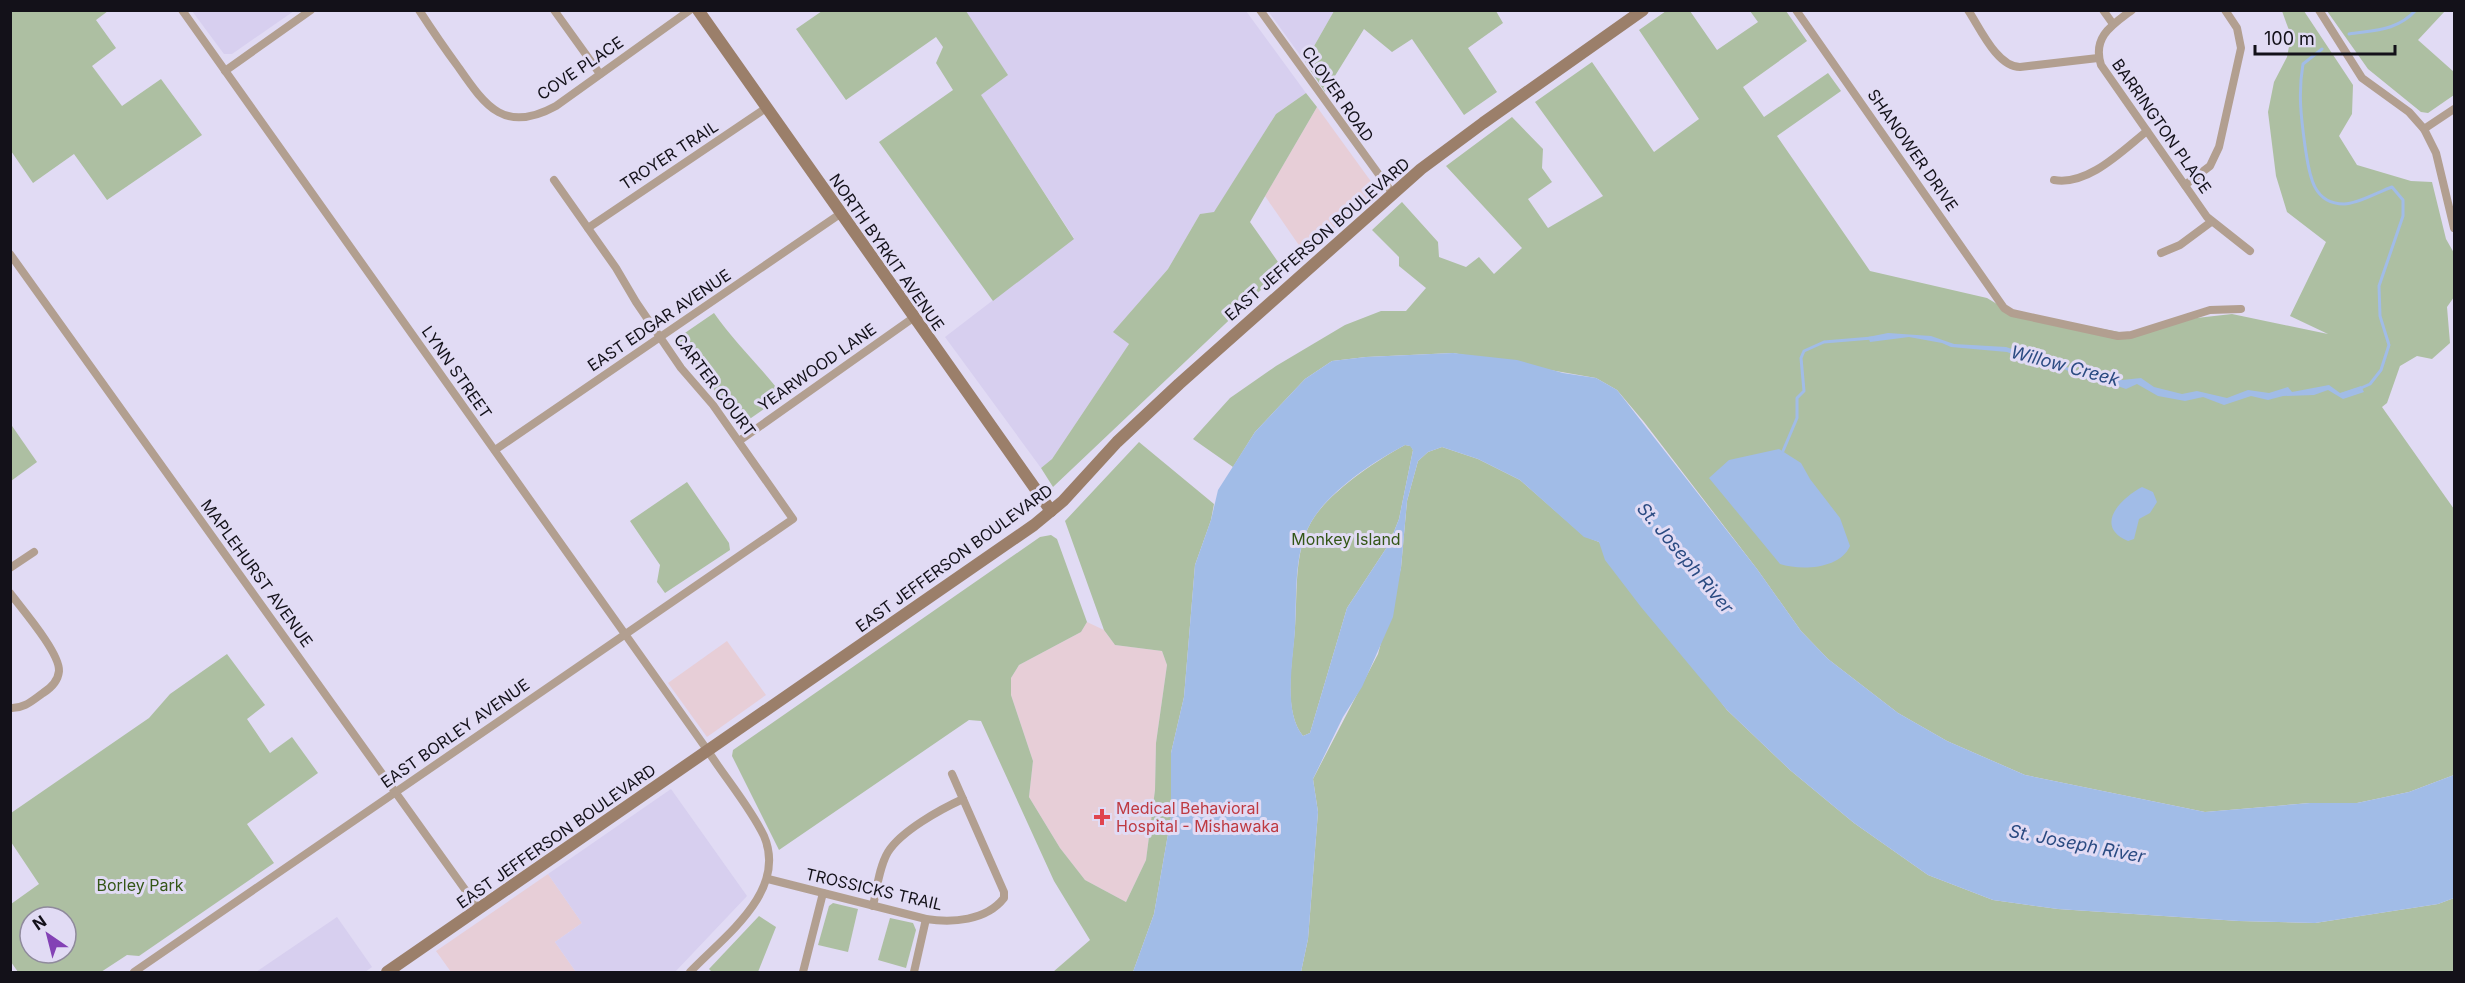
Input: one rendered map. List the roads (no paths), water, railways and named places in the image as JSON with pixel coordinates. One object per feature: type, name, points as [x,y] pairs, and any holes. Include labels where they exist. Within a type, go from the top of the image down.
[{"type":"street","name":"LYNN STREET","points":[[182,10],[708,752],[763,836],[770,865],[768,879]]},
{"type":"street","points":[[225,71],[311,10]]},
{"type":"street","name":"COVE PLACE","points":[[418,10],[482,101],[499,113],[519,118],[547,111],[690,10]]},
{"type":"street","points":[[554,10],[600,74]]},
{"type":"street","name":"NORTH BYRKIT AVENUE","points":[[698,10],[1051,511]]},
{"type":"street","name":"CLOVER ROAD","points":[[1260,10],[1393,194]]},
{"type":"street","name":"EAST JEFFERSON BOULEVARD","points":[[387,972],[708,752],[1051,511],[1118,441],[1171,391],[1393,194],[1474,129],[1643,10]]},
{"type":"street","name":"SHANOWER DRIVE","points":[[1796,10],[2004,308],[2012,313],[2118,336],[2210,310],[2241,309]]},
{"type":"street","points":[[1968,10],[2004,61],[2010,65],[2020,67],[2098,58]]},
{"type":"street","points":[[2103,10],[2113,24]]},
{"type":"street","name":"BARRINGTON PLACE","points":[[2132,10],[2113,24],[2099,43],[2098,58],[2101,65],[2211,222],[2250,251]]},
{"type":"street","points":[[2185,185],[2210,166],[2220,147],[2241,48],[2237,28],[2224,10]]},
{"type":"street","points":[[2319,10],[2362,78],[2409,112],[2424,129],[2436,153],[2454,228]]},
{"type":"street","name":"TROYER TRAIL","points":[[588,228],[766,108]]},
{"type":"street","points":[[2424,129],[2454,109]]},
{"type":"street","points":[[2054,180],[2069,182],[2083,177],[2147,132]]},
{"type":"street","name":"CARTER COURT","points":[[554,180],[660,337],[793,519]]},
{"type":"street","name":"EAST EDGAR AVENUE","points":[[495,450],[840,214]]},
{"type":"street","points":[[2161,253],[2181,245],[2211,222]]},
{"type":"street","name":"MAPLEHURST AVENUE","points":[[10,254],[479,909]]},
{"type":"street","name":"YEARWOOD LANE","points":[[738,441],[913,318]]},
{"type":"street","name":"EAST BORLEY AVENUE","points":[[134,972],[793,519]]},
{"type":"street","points":[[10,568],[34,552]]},
{"type":"street","points":[[10,593],[56,658],[59,672],[48,690],[24,706],[10,708]]},
{"type":"street","points":[[873,906],[883,863],[894,844],[946,807],[963,799],[952,774]]},
{"type":"street","name":"TROSSICKS TRAIL","points":[[768,879],[926,920],[949,922],[962,920],[993,908],[1004,898],[1001,883],[963,799]]},
{"type":"street","points":[[690,972],[749,910],[768,879]]},
{"type":"street","points":[[803,972],[823,893]]},
{"type":"street","points":[[914,972],[926,920]]},
{"type":"water","points":[[1888,333],[1931,336],[1954,344],[2006,347],[2084,373],[2093,375],[2105,372],[2122,380],[2141,378],[2154,387],[2182,394],[2197,391],[2227,398],[2248,390],[2269,393],[2288,387],[2292,392],[2329,385],[2340,393],[2361,386],[2364,392],[2343,399],[2328,390],[2314,395],[2283,396],[2268,400],[2251,396],[2224,405],[2203,397],[2185,401],[2158,396],[2137,384],[2126,389],[2098,379],[2085,379],[2064,369],[2044,366],[2007,352],[1951,347],[1942,343],[1909,337],[1870,342],[1868,337]]},
{"type":"water","name":"St. Joseph River","points":[[1453,353],[1517,360],[1563,373],[1596,378],[1617,390],[1757,569],[1801,631],[1828,659],[1898,713],[1947,741],[2025,775],[2205,812],[2310,803],[2357,803],[2409,792],[2454,775],[2454,898],[2438,904],[2315,923],[2239,921],[2058,909],[1993,900],[1928,875],[1854,823],[1790,770],[1727,710],[1605,560],[1599,542],[1584,537],[1520,480],[1478,459],[1442,447],[1428,452],[1418,461],[1407,501],[1401,568],[1393,617],[1362,687],[1343,717],[1313,779],[1318,812],[1308,939],[1301,972],[1133,972],[1154,914],[1171,817],[1171,753],[1184,697],[1195,565],[1211,520],[1218,490],[1255,432],[1305,379],[1332,361]],"holes":[[[1405,445],[1410,446],[1413,450],[1399,519],[1389,544],[1347,608],[1310,733],[1303,736],[1293,713],[1291,698],[1296,584],[1303,541],[1308,528],[1323,505],[1344,485],[1393,451]]]},
{"type":"water","points":[[1779,449],[1801,463],[1810,479],[1840,518],[1850,546],[1838,560],[1809,567],[1780,564],[1709,478],[1729,460]]},
{"type":"water","points":[[2142,487],[2153,492],[2157,502],[2150,513],[2139,519],[2134,539],[2128,541],[2112,528],[2114,512],[2126,498]]},
{"type":"waterway","name":"Willow Creek","points":[[2349,34],[2393,26],[2416,10]]},
{"type":"waterway","name":"Willow Creek","points":[[2322,49],[2303,64],[2301,85],[2308,166],[2318,192],[2333,203],[2344,204],[2392,187],[2403,200],[2403,216],[2379,286],[2380,316],[2389,345],[2381,370],[2370,384],[2359,389]]},
{"type":"waterway","name":"Willow Creek","points":[[1783,451],[1797,418],[1797,398],[1804,391],[1801,358],[1804,351],[1824,342],[1872,338]]},
{"type":"place","name":"Medical Behavioral Hospital - Mishawaka","points":[[1102,817]]},
{"type":"park label","name":"Monkey Island","points":[[1346,539]]},
{"type":"park label","name":"Borley Park","points":[[140,885]]}]
